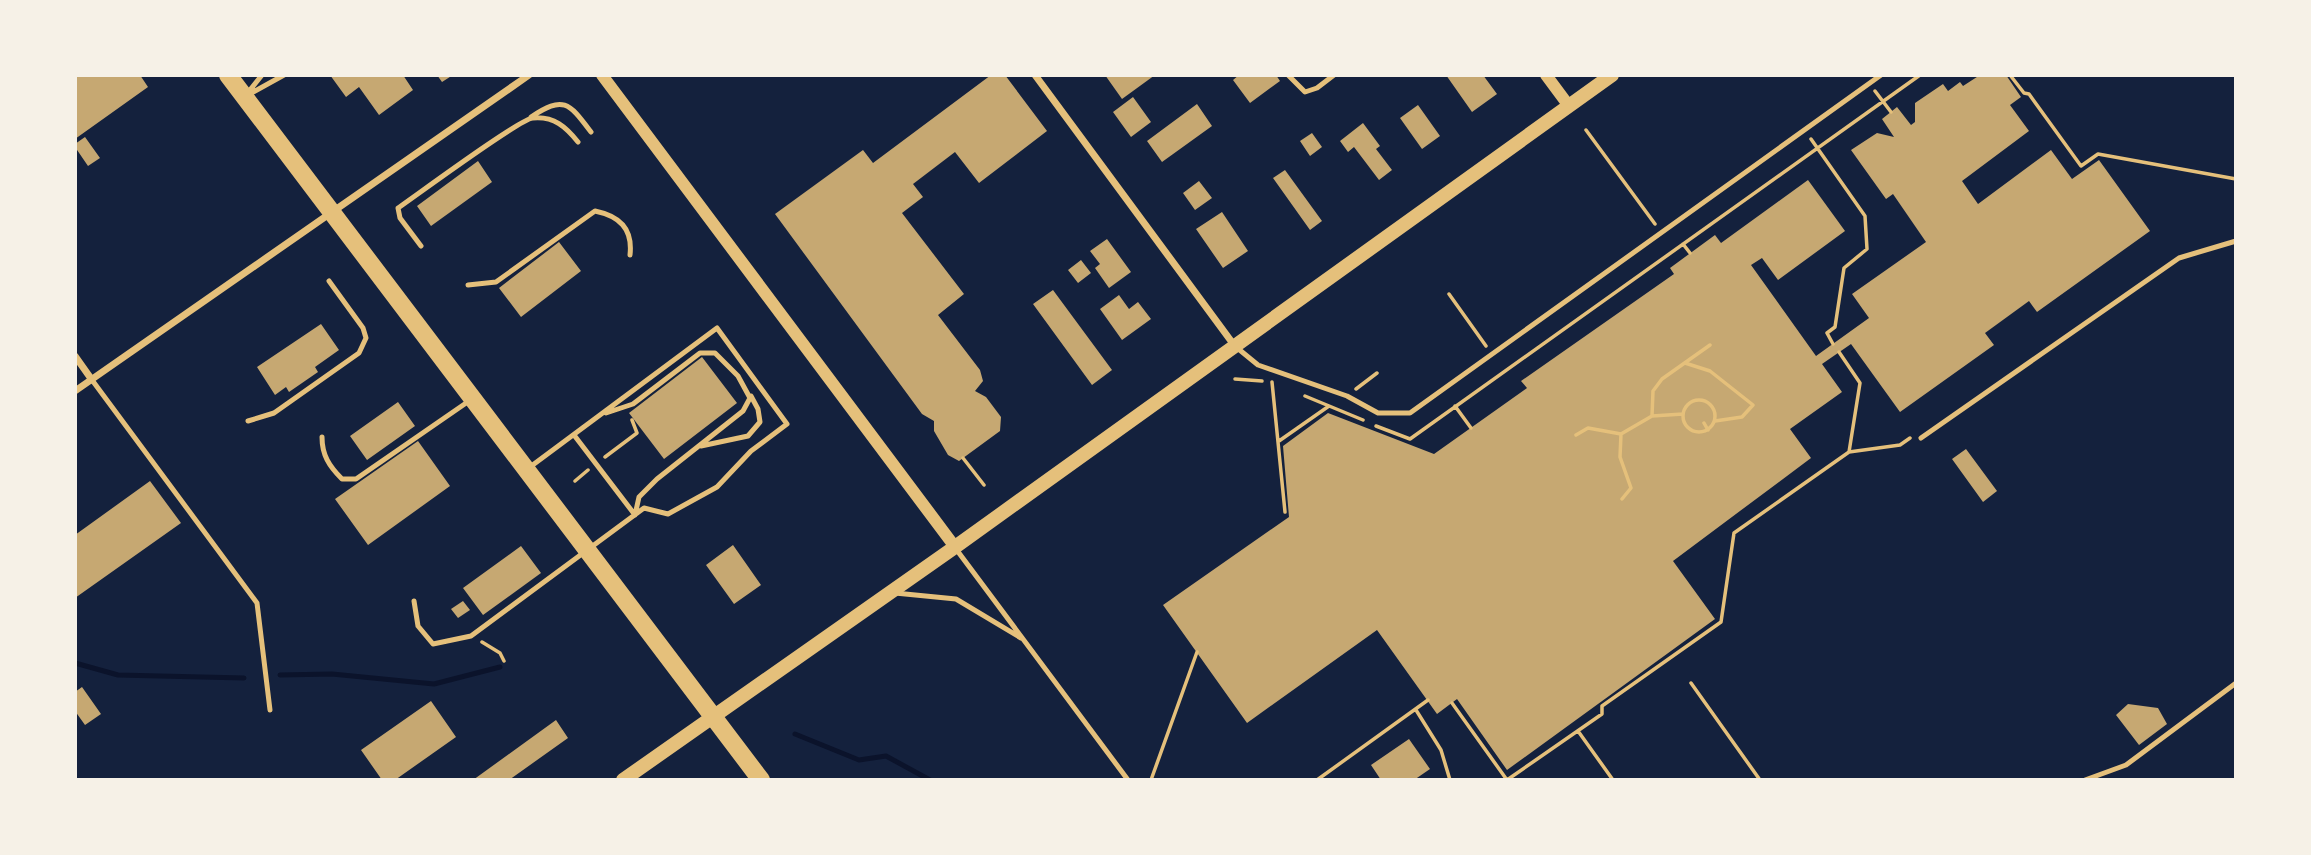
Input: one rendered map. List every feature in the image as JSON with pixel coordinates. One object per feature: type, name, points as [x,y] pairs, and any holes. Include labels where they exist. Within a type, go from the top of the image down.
[{"type":"main road","points":[[228,75],[761,780]]},
{"type":"main road","points":[[623,780],[955,547],[1612,75]]},
{"type":"street","points":[[75,391],[529,75]]},
{"type":"street","points":[[602,75],[955,547]]},
{"type":"street","points":[[1035,75],[1234,345]]},
{"type":"street","points":[[1546,75],[1569,106]]},
{"type":"street","points":[[75,356],[92,380]]},
{"type":"lane","points":[[244,97],[262,75]]},
{"type":"lane","points":[[244,97],[284,75]]},
{"type":"lane","points":[[1288,75],[1305,92],[1317,88],[1334,75]]},
{"type":"lane","points":[[1234,345],[1258,365],[1347,396],[1378,413],[1410,413],[1881,75]]},
{"type":"lane","points":[[421,246],[400,218],[398,208],[531,117],[552,103],[560,103],[574,109],[591,132]]},
{"type":"lane","points":[[531,117],[556,120],[578,142]]},
{"type":"lane","points":[[468,285],[496,282],[595,211],[613,215],[625,226],[632,241],[630,255]]},
{"type":"lane","points":[[1922,438],[2179,258],[2236,241]]},
{"type":"lane","points":[[248,421],[274,413],[359,353],[366,338],[363,328],[329,281]]},
{"type":"lane","points":[[414,601],[418,626],[433,645],[471,636],[643,508],[668,514],[717,487],[751,451],[787,424],[717,328],[528,469]]},
{"type":"lane","points":[[601,414],[633,404],[700,353],[715,353],[738,376],[758,409],[760,422],[748,436],[698,447]]},
{"type":"lane","points":[[635,515],[639,497],[743,411],[750,398],[738,376]]},
{"type":"lane","points":[[92,380],[257,603],[270,710]]},
{"type":"lane","points":[[322,437],[322,451],[330,467],[342,479],[356,479],[474,398]]},
{"type":"lane","points":[[574,435],[635,515]]},
{"type":"lane","points":[[955,547],[1128,780]]},
{"type":"lane","points":[[889,593],[956,599],[1024,640]]},
{"type":"lane","points":[[2085,780],[2126,765],[2236,683]]},
{"type":"path","points":[[2010,75],[2024,93],[2029,93],[2081,166],[2098,154],[2236,179]]},
{"type":"path","points":[[1586,130],[1674,251]]},
{"type":"path","points":[[1805,130],[1865,216],[1867,249],[1844,268],[1835,327],[1827,333],[1833,344]]},
{"type":"path","points":[[1683,244],[1690,253]]},
{"type":"path","points":[[1449,293],[1503,370]]},
{"type":"path","points":[[1652,416],[1653,391],[1662,379],[1710,345]]},
{"type":"path","points":[[1839,352],[1860,383],[1849,452]]},
{"type":"path","points":[[1685,363],[1710,371],[1752,405],[1742,417],[1715,421]]},
{"type":"path","points":[[1347,396],[1377,373]]},
{"type":"path","points":[[1272,381],[1285,512]]},
{"type":"path","points":[[1703,400],[1712,406],[1715,421],[1709,430],[1699,433],[1689,429],[1683,414],[1692,401],[1703,400]]},
{"type":"path","points":[[1279,441],[1329,406]]},
{"type":"path","points":[[1455,406],[1471,428]]},
{"type":"path","points":[[1576,435],[1588,428],[1620,434],[1652,416],[1683,414]]},
{"type":"path","points":[[575,481],[637,433],[632,420]]},
{"type":"path","points":[[1704,422],[1709,430]]},
{"type":"path","points":[[1620,434],[1620,457],[1631,488],[1622,499]]},
{"type":"path","points":[[1452,703],[1507,780],[1602,714],[1602,706],[1721,622],[1734,533],[1849,452],[1900,445],[1915,435],[1922,438]]},
{"type":"path","points":[[964,458],[984,485]]},
{"type":"path","points":[[471,636],[500,653],[504,662]]},
{"type":"path","points":[[1151,780],[1197,652]]},
{"type":"path","points":[[1691,683],[1760,780]]},
{"type":"path","points":[[1317,780],[1428,700]]},
{"type":"path","points":[[1416,709],[1441,750],[1450,780]]},
{"type":"path","points":[[1578,731],[1613,780]]},
{"type":"building","points":[[75,75],[140,75],[148,87],[75,139]]},
{"type":"building","points":[[330,75],[403,75],[413,90],[379,115],[359,87],[346,97]]},
{"type":"building","points":[[437,75],[453,75],[442,82]]},
{"type":"building","points":[[991,75],[1005,75],[1047,131],[979,183],[955,152],[913,184],[923,197],[902,213],[964,294],[938,315],[980,370],[983,381],[975,391],[986,397],[1001,417],[1000,431],[959,461],[948,455],[934,431],[934,421],[922,414],[775,214],[863,150],[873,163]]},
{"type":"building","points":[[1105,75],[1155,75],[1122,99]]},
{"type":"building","points":[[1239,75],[1276,75],[1280,81],[1250,103],[1233,80]]},
{"type":"building","points":[[1446,75],[1483,75],[1497,94],[1472,112]]},
{"type":"building","points":[[1980,75],[2006,75],[2021,97],[2010,105],[2029,131],[1962,181],[1978,204],[2051,150],[2072,179],[2099,160],[2150,231],[2037,312],[2029,301],[1985,333],[1994,345],[1900,412],[1851,344],[1822,364],[1842,392],[1790,429],[1811,458],[1673,561],[1715,619],[1507,770],[1457,699],[1437,714],[1377,630],[1247,723],[1163,605],[1289,517],[1283,446],[1328,413],[1434,454],[1527,388],[1521,381],[1674,274],[1670,268],[1715,235],[1721,243],[1808,180],[1845,231],[1778,280],[1762,258],[1751,265],[1816,356],[1869,318],[1852,294],[1926,242],[1893,194],[1886,199],[1851,150],[1877,133],[1894,137],[1882,119],[1897,107],[1911,125],[1915,122],[1915,103],[1943,84],[1948,91],[1960,82],[1963,86]]},
{"type":"building","points":[[1133,97],[1151,122],[1131,137],[1113,112]]},
{"type":"building","points":[[1197,104],[1212,126],[1162,162],[1147,141]]},
{"type":"building","points":[[1418,105],[1440,136],[1422,149],[1400,118]]},
{"type":"building","points":[[1363,123],[1380,146],[1376,149],[1392,170],[1379,180],[1354,147],[1348,152],[1340,141]]},
{"type":"building","points":[[1312,133],[1322,147],[1310,156],[1300,141]]},
{"type":"building","points":[[85,137],[100,158],[88,166],[75,147],[75,144]]},
{"type":"building","points":[[478,161],[492,182],[431,226],[417,206]]},
{"type":"building","points":[[1285,170],[1322,221],[1310,230],[1273,178]]},
{"type":"building","points":[[1199,181],[1212,198],[1195,210],[1183,193]]},
{"type":"building","points":[[1222,212],[1248,251],[1223,268],[1196,229]]},
{"type":"building","points":[[1107,239],[1131,272],[1109,288],[1095,268],[1100,264],[1090,251]]},
{"type":"building","points":[[559,242],[581,271],[521,317],[499,288]]},
{"type":"building","points":[[1081,260],[1091,273],[1078,283],[1068,270]]},
{"type":"building","points":[[1053,290],[1112,370],[1092,385],[1033,304]]},
{"type":"building","points":[[1119,295],[1129,309],[1138,302],[1151,319],[1122,340],[1100,309]]},
{"type":"building","points":[[321,324],[339,350],[315,367],[318,372],[289,392],[286,387],[275,395],[257,367]]},
{"type":"building","points":[[702,357],[737,403],[664,459],[629,413]]},
{"type":"building","points":[[398,402],[415,426],[367,460],[350,436]]},
{"type":"building","points":[[418,441],[450,486],[368,545],[335,499]]},
{"type":"building","points":[[1966,449],[1997,491],[1983,502],[1952,459]]},
{"type":"building","points":[[150,481],[181,523],[75,598],[75,535]]},
{"type":"building","points":[[733,545],[761,585],[734,604],[706,565]]},
{"type":"building","points":[[521,546],[541,573],[483,615],[463,588]]},
{"type":"building","points":[[463,601],[470,610],[458,618],[451,609]]},
{"type":"building","points":[[82,687],[101,714],[85,725],[75,711],[75,692]]},
{"type":"building","points":[[431,701],[456,737],[395,780],[382,780],[361,750]]},
{"type":"building","points":[[2128,704],[2158,708],[2167,724],[2139,745],[2116,715]]},
{"type":"building","points":[[556,720],[568,738],[509,780],[473,780]]},
{"type":"building","points":[[1409,739],[1430,769],[1414,780],[1381,780],[1371,765]]},
{"type":"waterway","points":[[75,663],[118,675],[244,678]]},
{"type":"waterway","points":[[280,675],[332,674],[434,684],[500,667]]},
{"type":"waterway","points":[[795,734],[859,760],[886,756],[930,780]]}]
